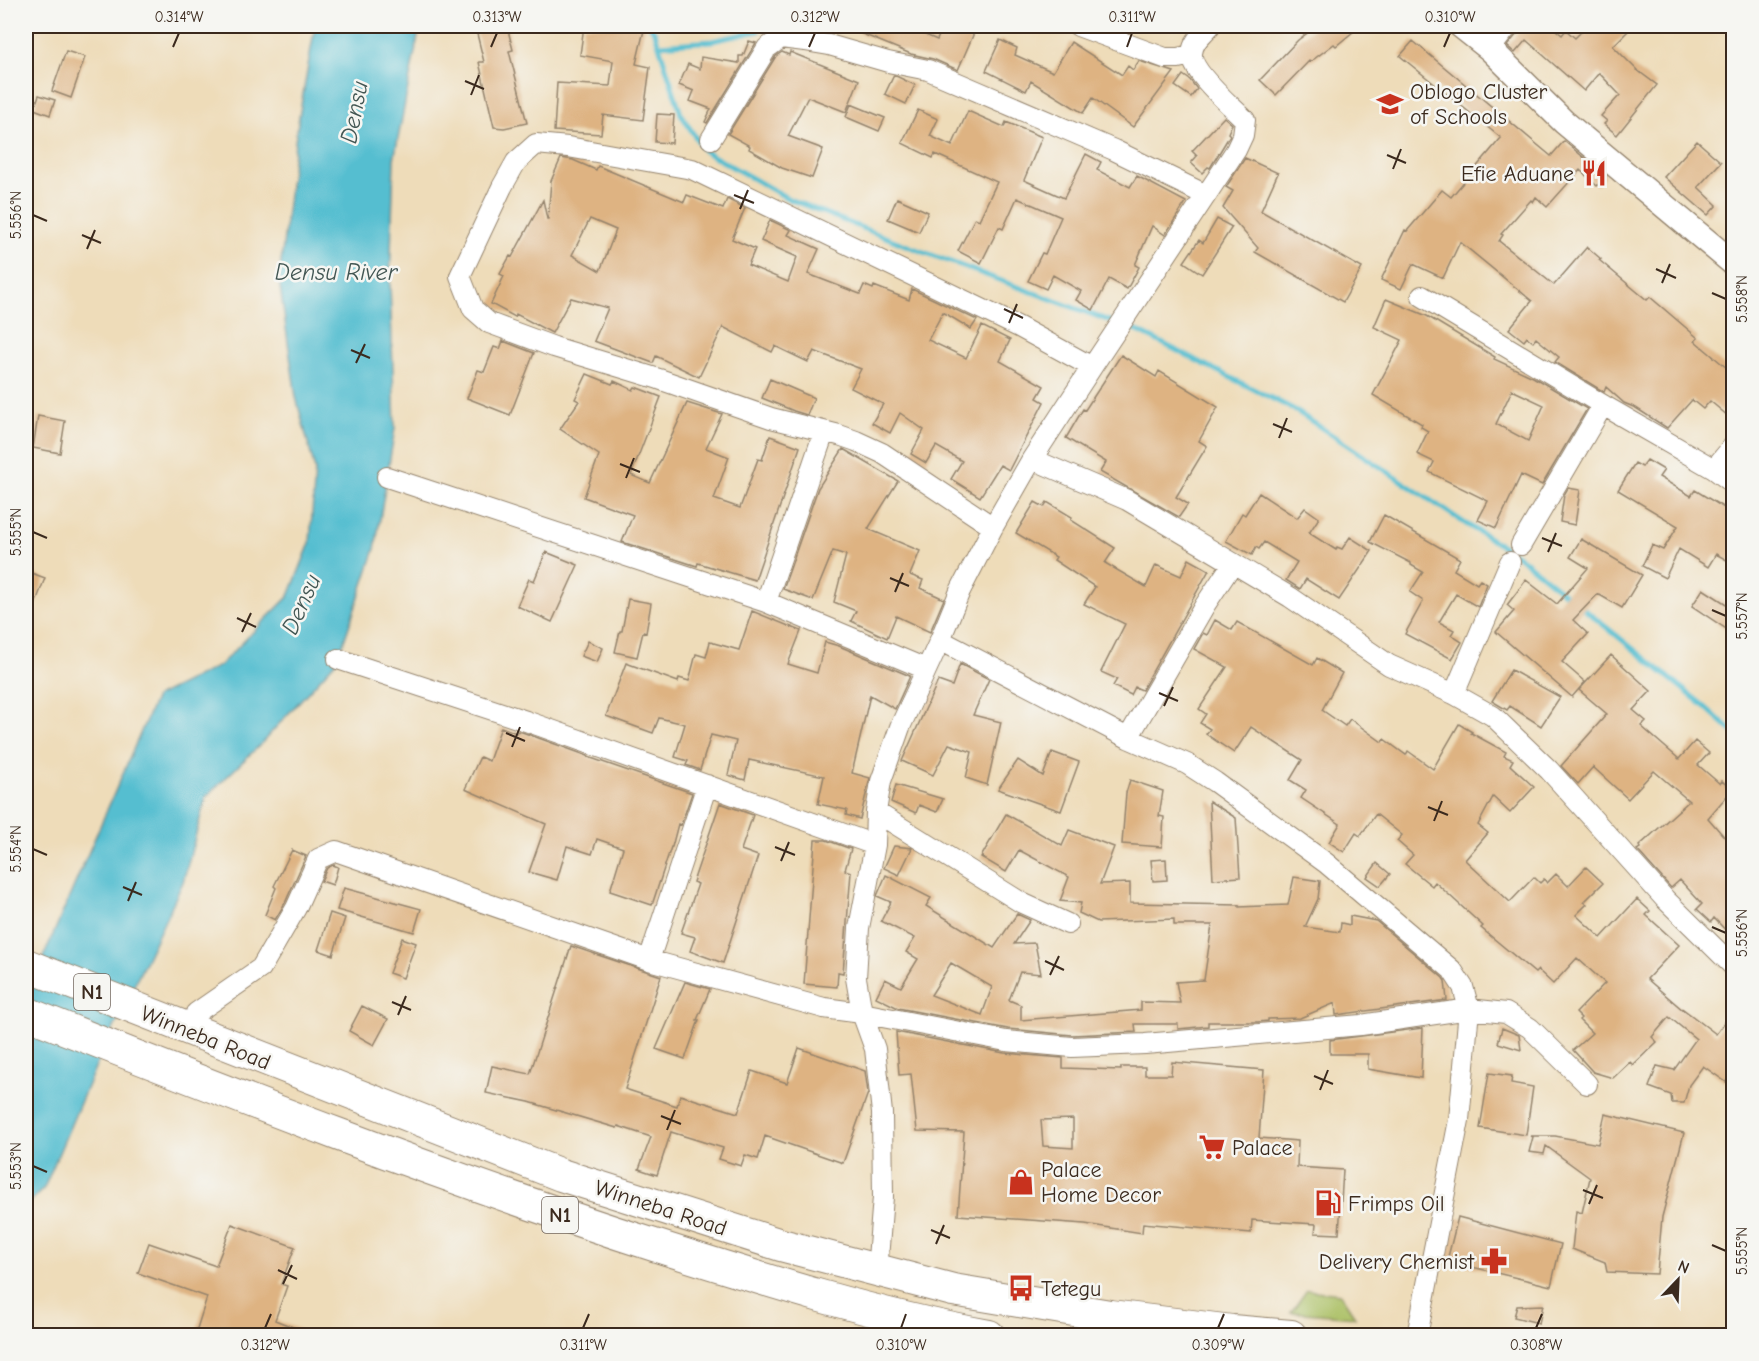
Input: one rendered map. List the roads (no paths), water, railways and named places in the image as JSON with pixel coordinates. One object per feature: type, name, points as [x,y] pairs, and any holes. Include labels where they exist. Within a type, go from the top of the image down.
[{"type":"highway","name":"Winneba Road","points":[[26,965],[561,1175],[781,1245],[877,1272],[953,1290],[1047,1306],[1232,1331],[1291,1335]]},
{"type":"highway","name":"Winneba Road","points":[[26,1013],[409,1161],[588,1224],[799,1291],[881,1313],[989,1335]]},
{"type":"street","points":[[1078,26],[1165,58],[1191,55]]},
{"type":"street","points":[[877,1272],[883,1197],[882,1113],[875,1048],[862,1013],[856,978],[859,928],[875,845],[876,812],[881,781],[900,727],[960,591],[993,527],[1032,459],[1236,150],[1243,135],[1245,120],[1198,71],[1191,55],[1196,40],[1210,26]]},
{"type":"street","points":[[1461,26],[1490,49],[1564,122],[1734,264]]},
{"type":"street","points":[[1490,49],[1508,26]]},
{"type":"street","points":[[711,140],[779,32],[888,62],[928,70],[1114,150],[1206,195]]},
{"type":"street","points":[[993,527],[882,453],[856,441],[771,418],[489,323],[472,309],[460,276],[516,162],[536,144],[568,147],[693,168],[1010,322],[1092,367]]},
{"type":"street","points":[[1422,296],[1603,405],[1714,468],[1734,484]]},
{"type":"street","points":[[1521,545],[1603,405]]},
{"type":"street","points":[[766,602],[824,432]]},
{"type":"street","points":[[1714,468],[1734,445]]},
{"type":"street","points":[[1032,459],[1127,500],[1290,597],[1389,665],[1455,694],[1493,716],[1541,762],[1665,899],[1734,967]]},
{"type":"street","points":[[387,477],[766,602],[926,669]]},
{"type":"street","points":[[1455,694],[1510,562]]},
{"type":"street","points":[[1128,738],[1205,605],[1233,563]]},
{"type":"street","points":[[940,640],[1206,776],[1326,863],[1452,970],[1463,987],[1469,1009],[1459,1120],[1417,1335]]},
{"type":"street","points":[[338,659],[526,721],[875,845]]},
{"type":"street","points":[[650,960],[706,785]]},
{"type":"street","points":[[876,812],[1022,903],[1068,924]]},
{"type":"street","points":[[196,1013],[261,968],[296,908],[318,859],[336,851],[650,960],[824,1008],[862,1013],[1006,1041],[1072,1047],[1145,1044],[1361,1025],[1469,1009],[1506,1013],[1530,1028],[1587,1084]]},
{"type":"water","name":"Densu River","points":[[315,26],[420,26],[394,159],[390,284],[395,428],[375,549],[338,659],[259,746],[206,797],[183,882],[95,1068],[44,1188],[26,1206],[26,997],[156,697],[219,666],[289,596],[310,543],[315,470],[296,397],[279,280],[296,134]]},
{"type":"waterway","points":[[650,26],[655,33],[681,114],[704,151],[789,199],[1115,323]]},
{"type":"waterway","points":[[659,45],[712,41],[758,31]]},
{"type":"waterway","points":[[1124,326],[1293,409],[1466,524],[1517,555],[1570,598]]},
{"type":"waterway","points":[[1580,606],[1734,733]]},
{"type":"place","name":"Oblogo Cluster of Schools","points":[[1390,104]]},
{"type":"place","name":"Efie Aduane","points":[[1594,173]]},
{"type":"place","name":"Palace","points":[[1212,1147]]},
{"type":"place","name":"Palace Home Decor","points":[[1021,1182]]},
{"type":"place","name":"Frimps Oil","points":[[1328,1203]]},
{"type":"place","name":"Delivery Chemist","points":[[1494,1261]]},
{"type":"place","name":"Tetegu","points":[[1021,1288]]},
{"type":"water label","name":"Densu","points":[[354,112]]},
{"type":"water label","name":"Densu","points":[[301,604]]}]
